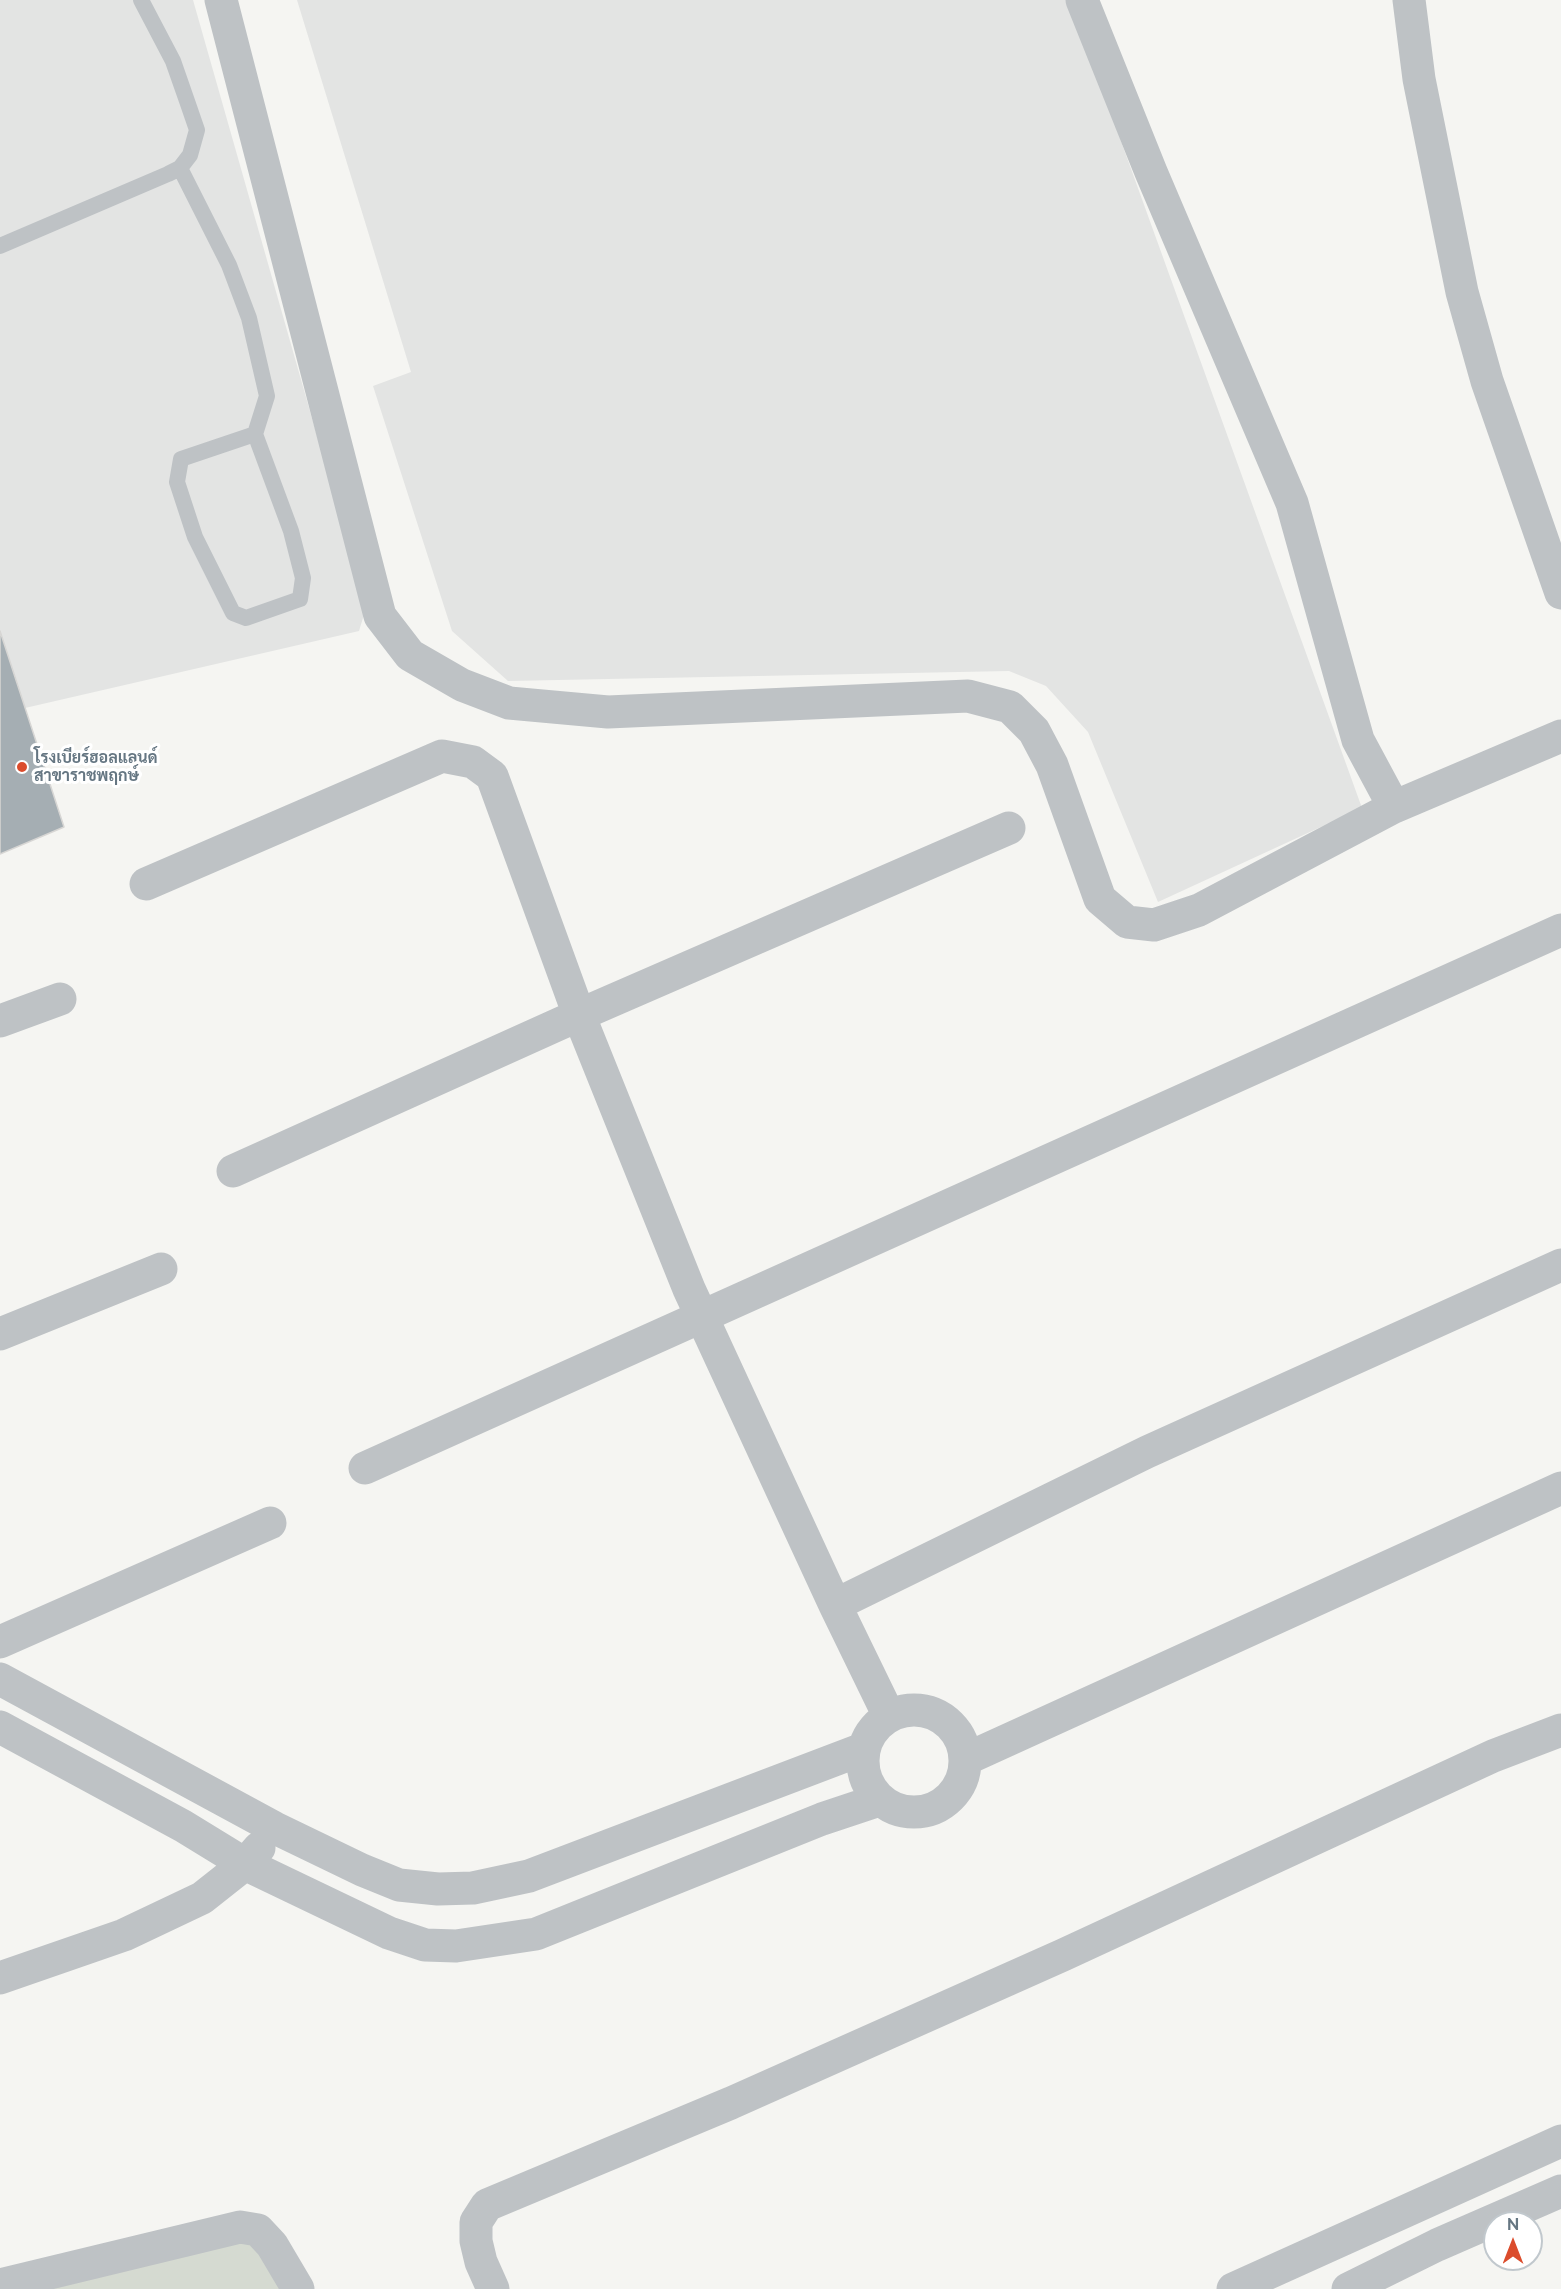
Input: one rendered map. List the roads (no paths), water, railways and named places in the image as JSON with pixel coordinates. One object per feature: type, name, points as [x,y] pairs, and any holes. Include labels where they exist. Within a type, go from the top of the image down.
[{"type":"street","points":[[221,0],[380,616],[410,655],[462,685],[509,703],[597,711],[968,696],[1010,707],[1034,731],[1052,765],[1100,898],[1127,922],[1154,925],[1199,910],[1394,807],[1561,736]]},
{"type":"street","points":[[1082,0],[1151,172],[1292,502],[1358,740],[1394,807]]},
{"type":"street","points":[[1409,0],[1419,79],[1462,292],[1487,381],[1561,593]]},
{"type":"street","points":[[146,884],[442,756],[473,762],[492,776],[579,1015],[688,1289],[889,1716]]},
{"type":"street","points":[[233,1171],[579,1015],[1009,828]]},
{"type":"street","points":[[365,1468],[1561,930]]},
{"type":"street","points":[[0,1021],[60,999]]},
{"type":"street","points":[[835,1605],[1147,1452],[1561,1265]]},
{"type":"street","points":[[0,1334],[161,1269]]},
{"type":"street","points":[[966,1759],[1561,1488]]},
{"type":"street","points":[[0,1642],[270,1523]]},
{"type":"street","points":[[0,1679],[275,1828],[399,1885],[438,1889],[473,1888],[529,1876],[863,1749]]},
{"type":"street","points":[[906,1710],[923,1710],[940,1716],[953,1727],[962,1742],[966,1759],[964,1778],[954,1794],[940,1806],[923,1812],[904,1812],[879,1800],[866,1782],[862,1761],[863,1749],[868,1736],[889,1716],[906,1710]]},
{"type":"street","points":[[0,1727],[183,1826],[246,1864],[389,1933],[425,1945],[456,1946],[536,1934],[822,1819],[879,1800]]},
{"type":"street","points":[[493,2289],[481,2262],[477,2241],[476,2222],[488,2205],[741,2099],[1063,1955],[1493,1756],[1561,1730]]},
{"type":"street","points":[[0,1978],[124,1935],[202,1898],[246,1864],[275,1828]]},
{"type":"street","points":[[1233,2289],[1561,2141]]},
{"type":"street","points":[[1348,2289],[1437,2245],[1561,2191]]},
{"type":"street","points":[[0,2285],[240,2227],[258,2230],[272,2245],[298,2289]]},
{"type":"lane","points":[[0,246],[180,168],[190,155],[197,130],[173,61],[141,0]]},
{"type":"lane","points":[[180,168],[229,265],[249,318],[267,396],[255,434],[291,531],[303,578],[300,599],[246,618],[233,613],[195,537],[177,483],[181,459],[255,434]]},
{"type":"place","name":"โรงเบียร์ฮอลแลนด์ สาขาราชพฤกษ์","points":[[22,767]]}]
